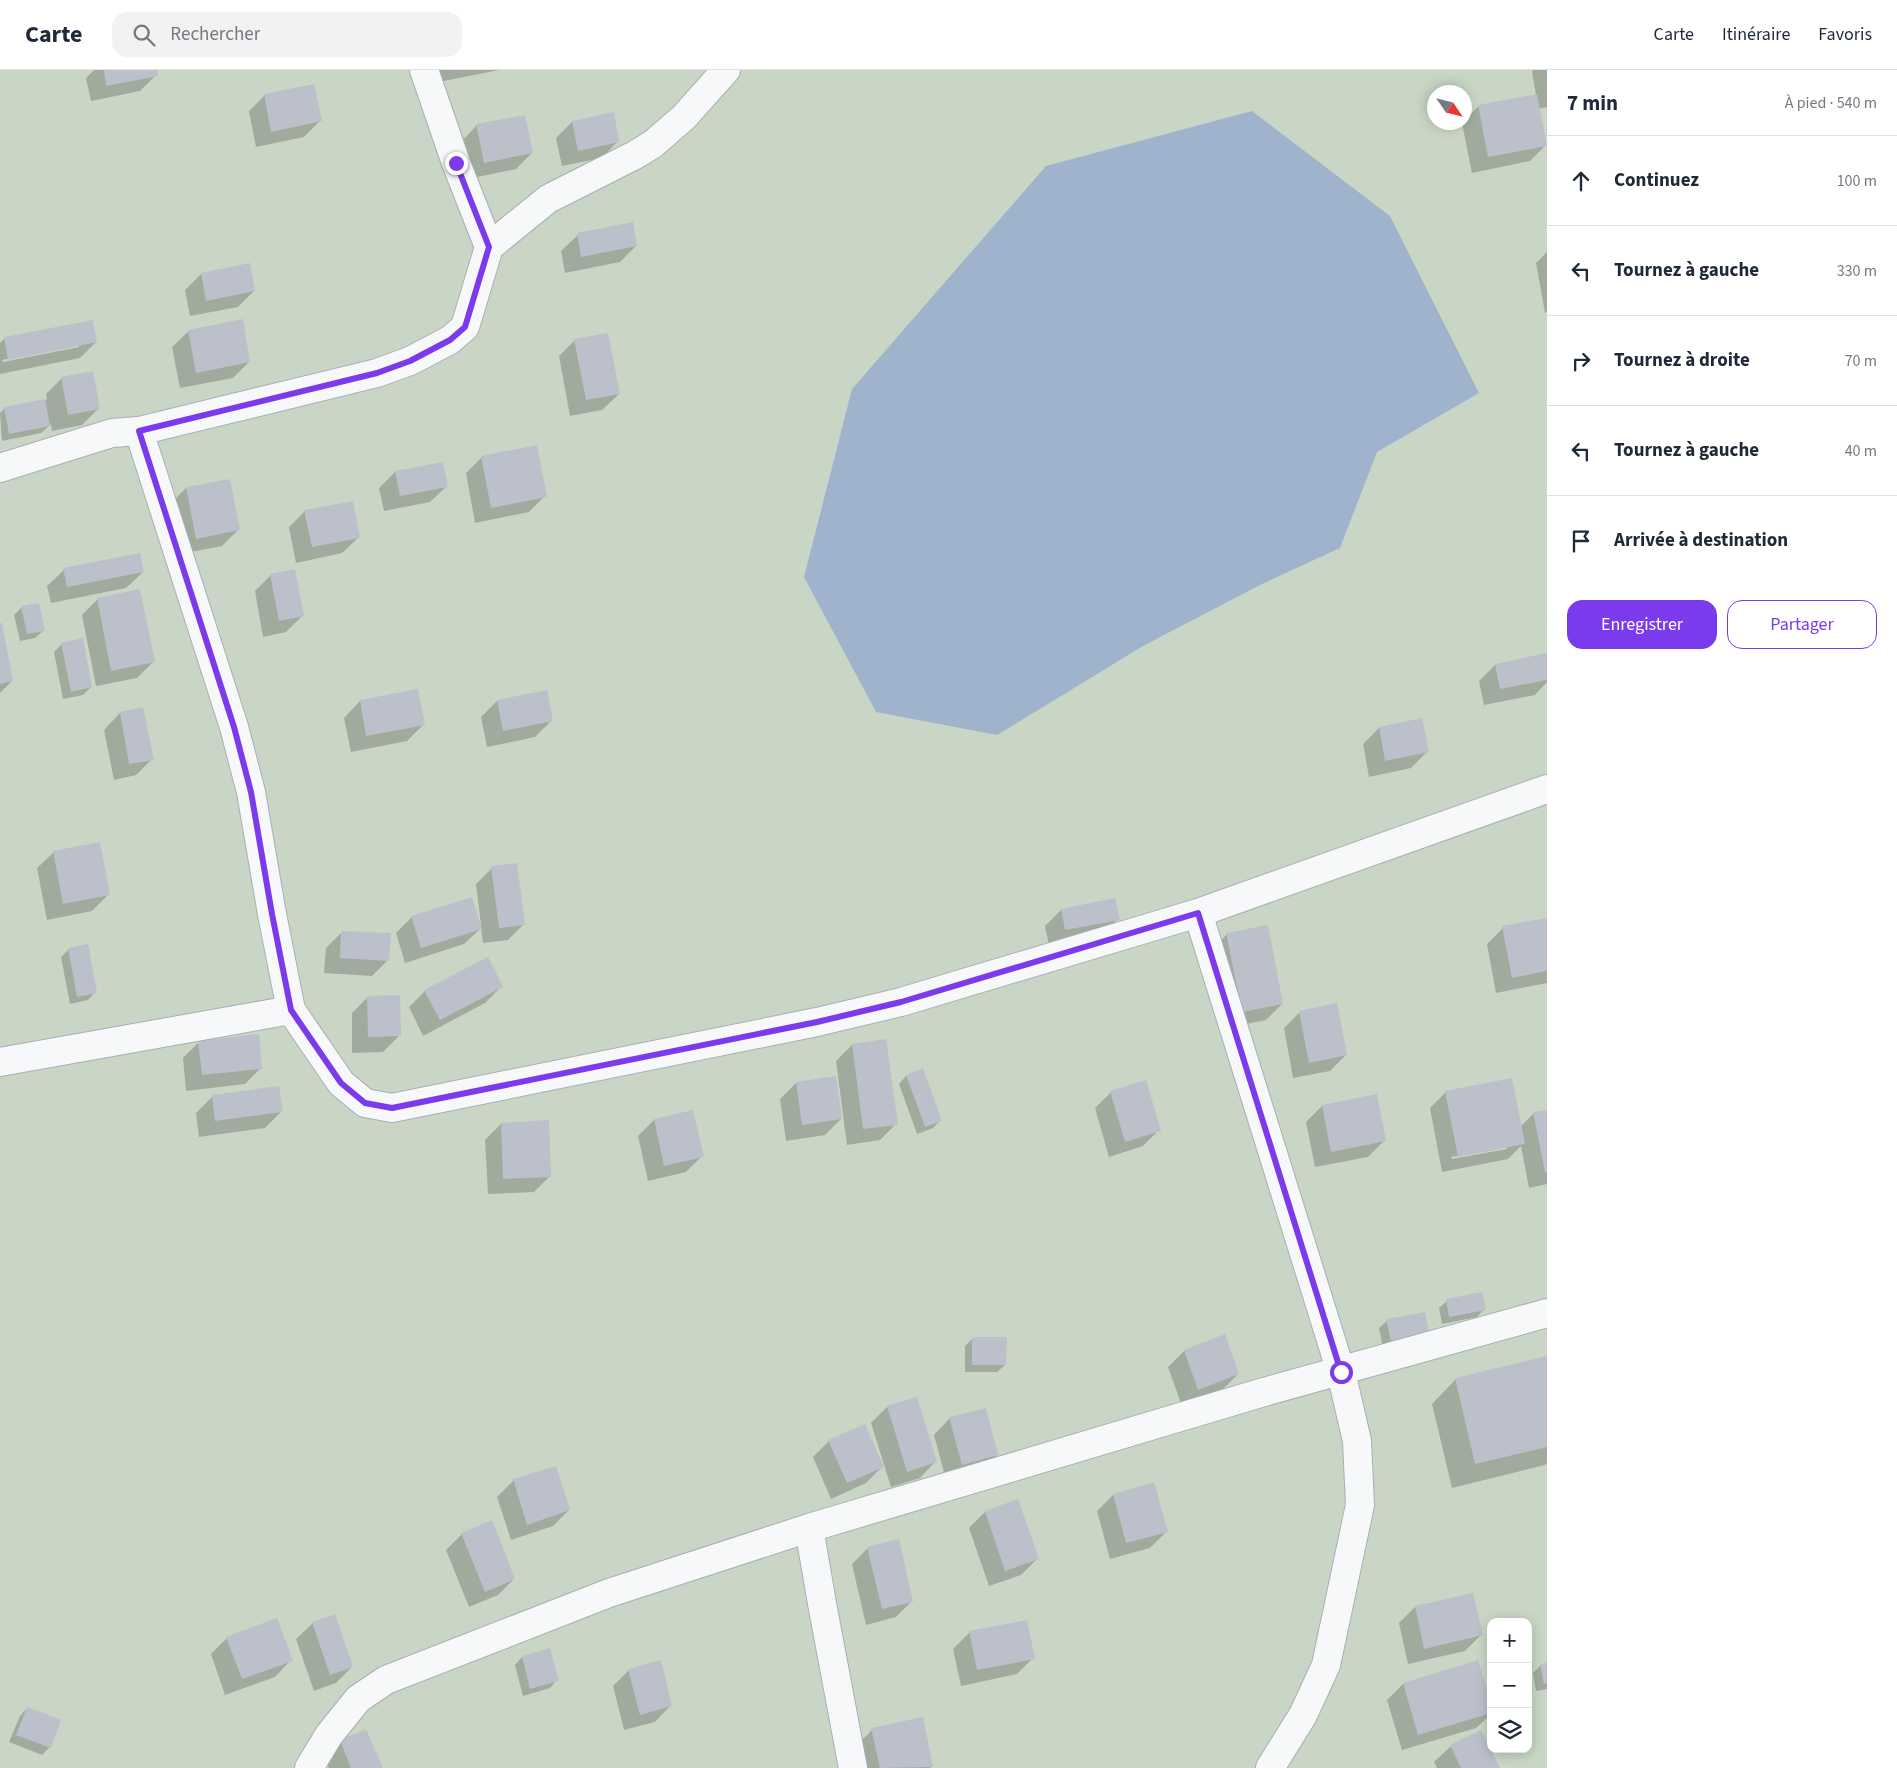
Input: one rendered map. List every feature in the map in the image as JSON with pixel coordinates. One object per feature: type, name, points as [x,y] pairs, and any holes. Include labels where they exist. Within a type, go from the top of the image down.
[{"type":"street","points":[[424,70],[456,163],[489,247]]},
{"type":"street","points":[[0,468],[112,432],[139,431],[377,373],[410,361],[450,340],[465,327],[489,247],[548,199],[653,144],[684,117],[726,70]]},
{"type":"street","points":[[139,431],[234,727],[249,782],[291,1010],[341,1083],[365,1103],[392,1108],[817,1022],[901,1002],[1198,913],[1547,789]]},
{"type":"street","points":[[1198,913],[1341,1372],[1357,1441],[1360,1505],[1326,1665],[1303,1715],[1270,1768]]},
{"type":"street","points":[[0,1062],[291,1010]]},
{"type":"street","points":[[309,1768],[329,1736],[358,1699],[386,1680],[609,1593],[810,1528],[1255,1395],[1547,1313]]},
{"type":"street","points":[[810,1528],[853,1768]]},
{"type":"green space","points":[[0,70],[1547,70],[1547,1768],[0,1768]]},
{"type":"water","points":[[1252,111],[1390,216],[1479,393],[1377,452],[1340,548],[1262,584],[1143,646],[997,735],[876,712],[804,577],[852,389],[1046,166]]},
{"type":"building","points":[[104,70],[157,70],[158,76],[106,86]]},
{"type":"building","points":[[314,84],[322,121],[271,132],[264,94]]},
{"type":"building","points":[[1537,94],[1547,146],[1488,157],[1478,105]]},
{"type":"building","points":[[614,112],[619,142],[578,151],[572,121]]},
{"type":"building","points":[[525,115],[533,153],[484,163],[476,124]]},
{"type":"building","points":[[633,222],[637,246],[581,257],[577,233]]},
{"type":"building","points":[[250,263],[255,291],[206,301],[201,273]]},
{"type":"building","points":[[243,319],[250,362],[196,373],[188,330]]},
{"type":"building","points":[[93,320],[97,342],[8,360],[4,337]]},
{"type":"building","points":[[608,333],[620,394],[586,400],[574,339]]},
{"type":"building","points":[[93,371],[100,409],[68,415],[61,377]]},
{"type":"building","points":[[45,399],[50,426],[9,434],[4,407]]},
{"type":"building","points":[[537,445],[547,497],[491,508],[481,456]]},
{"type":"building","points":[[443,462],[448,487],[400,496],[395,471]]},
{"type":"building","points":[[230,479],[240,530],[196,539],[186,487]]},
{"type":"building","points":[[353,501],[360,538],[312,547],[304,510]]},
{"type":"building","points":[[140,553],[144,572],[67,587],[63,568]]},
{"type":"building","points":[[295,569],[304,616],[279,621],[270,574]]},
{"type":"building","points":[[140,589],[155,662],[111,671],[97,598]]},
{"type":"building","points":[[39,603],[45,631],[27,634],[21,606]]},
{"type":"building","points":[[0,623],[2,623],[13,681],[0,684]]},
{"type":"building","points":[[83,638],[92,687],[71,692],[61,643]]},
{"type":"building","points":[[1547,653],[1547,680],[1500,689],[1495,664]]},
{"type":"building","points":[[418,689],[425,725],[366,736],[360,700]]},
{"type":"building","points":[[547,690],[553,721],[503,731],[497,700]]},
{"type":"building","points":[[143,707],[154,760],[129,764],[120,712]]},
{"type":"building","points":[[1422,718],[1429,752],[1385,761],[1379,727]]},
{"type":"building","points":[[100,842],[110,895],[63,904],[53,851]]},
{"type":"building","points":[[517,863],[525,925],[499,928],[491,866]]},
{"type":"building","points":[[472,897],[482,929],[421,948],[411,916]]},
{"type":"building","points":[[1115,898],[1120,920],[1065,930],[1061,909]]},
{"type":"building","points":[[1547,918],[1547,971],[1512,978],[1502,926]]},
{"type":"building","points":[[1268,925],[1283,1004],[1242,1012],[1226,933]]},
{"type":"building","points":[[341,931],[391,933],[389,961],[340,958]]},
{"type":"building","points":[[88,944],[97,993],[77,997],[68,948]]},
{"type":"building","points":[[488,957],[503,987],[440,1020],[424,990]]},
{"type":"building","points":[[400,995],[401,1036],[368,1037],[367,996]]},
{"type":"building","points":[[1337,1003],[1347,1055],[1309,1063],[1299,1011]]},
{"type":"building","points":[[259,1034],[262,1069],[202,1075],[198,1041]]},
{"type":"building","points":[[886,1039],[898,1125],[863,1129],[852,1044]]},
{"type":"building","points":[[923,1068],[942,1121],[925,1127],[906,1075]]},
{"type":"building","points":[[836,1076],[842,1119],[802,1125],[796,1082]]},
{"type":"building","points":[[1512,1078],[1525,1144],[1458,1157],[1445,1091]]},
{"type":"building","points":[[1146,1080],[1161,1131],[1125,1142],[1110,1091]]},
{"type":"building","points":[[279,1086],[283,1112],[215,1121],[212,1095]]},
{"type":"building","points":[[1377,1094],[1386,1141],[1331,1152],[1322,1105]]},
{"type":"building","points":[[693,1110],[704,1157],[664,1166],[654,1119]]},
{"type":"building","points":[[1547,1110],[1547,1172],[1545,1172],[1533,1112]]},
{"type":"building","points":[[549,1120],[551,1177],[503,1179],[501,1123]]},
{"type":"building","points":[[1482,1292],[1486,1310],[1449,1317],[1446,1299]]},
{"type":"building","points":[[1425,1312],[1429,1333],[1391,1341],[1386,1319]]},
{"type":"building","points":[[1225,1334],[1239,1374],[1198,1390],[1184,1350]]},
{"type":"building","points":[[972,1337],[1007,1337],[1006,1365],[972,1365]]},
{"type":"building","points":[[1547,1356],[1547,1447],[1475,1464],[1455,1378]]},
{"type":"building","points":[[917,1397],[937,1462],[907,1472],[887,1406]]},
{"type":"building","points":[[986,1408],[998,1455],[962,1465],[949,1417]]},
{"type":"building","points":[[865,1424],[884,1467],[847,1483],[828,1440]]},
{"type":"building","points":[[556,1466],[570,1510],[527,1525],[513,1479]]},
{"type":"building","points":[[1154,1482],[1168,1532],[1126,1543],[1113,1494]]},
{"type":"building","points":[[1018,1499],[1039,1559],[1005,1571],[985,1511]]},
{"type":"building","points":[[492,1520],[515,1579],[485,1592],[461,1533]]},
{"type":"building","points":[[899,1539],[913,1602],[882,1609],[867,1547]]},
{"type":"building","points":[[1473,1593],[1483,1635],[1424,1649],[1415,1606]]},
{"type":"building","points":[[335,1614],[353,1667],[330,1675],[312,1622]]},
{"type":"building","points":[[277,1618],[293,1661],[242,1679],[226,1637]]},
{"type":"building","points":[[1027,1620],[1035,1659],[977,1670],[969,1631]]},
{"type":"building","points":[[550,1648],[559,1681],[530,1689],[522,1656]]},
{"type":"building","points":[[661,1660],[672,1706],[640,1715],[628,1669]]},
{"type":"building","points":[[1478,1660],[1487,1690],[1487,1714],[1418,1735],[1403,1683]]},
{"type":"building","points":[[1547,1663],[1547,1683],[1544,1684],[1540,1664]]},
{"type":"building","points":[[27,1707],[61,1720],[51,1748],[16,1735]]},
{"type":"building","points":[[923,1717],[933,1767],[880,1768],[871,1728]]},
{"type":"building","points":[[366,1729],[383,1768],[351,1768],[340,1740]]},
{"type":"building","points":[[1481,1730],[1487,1742],[1487,1753],[1492,1753],[1500,1768],[1461,1768],[1450,1745]]},
{"type":"route","points":[[456,163],[489,247],[465,327],[450,340],[410,361],[377,373],[139,431],[234,727],[251,792],[291,1010],[341,1083],[365,1103],[392,1108],[817,1022],[901,1002],[1198,913],[1341,1372]]}]
